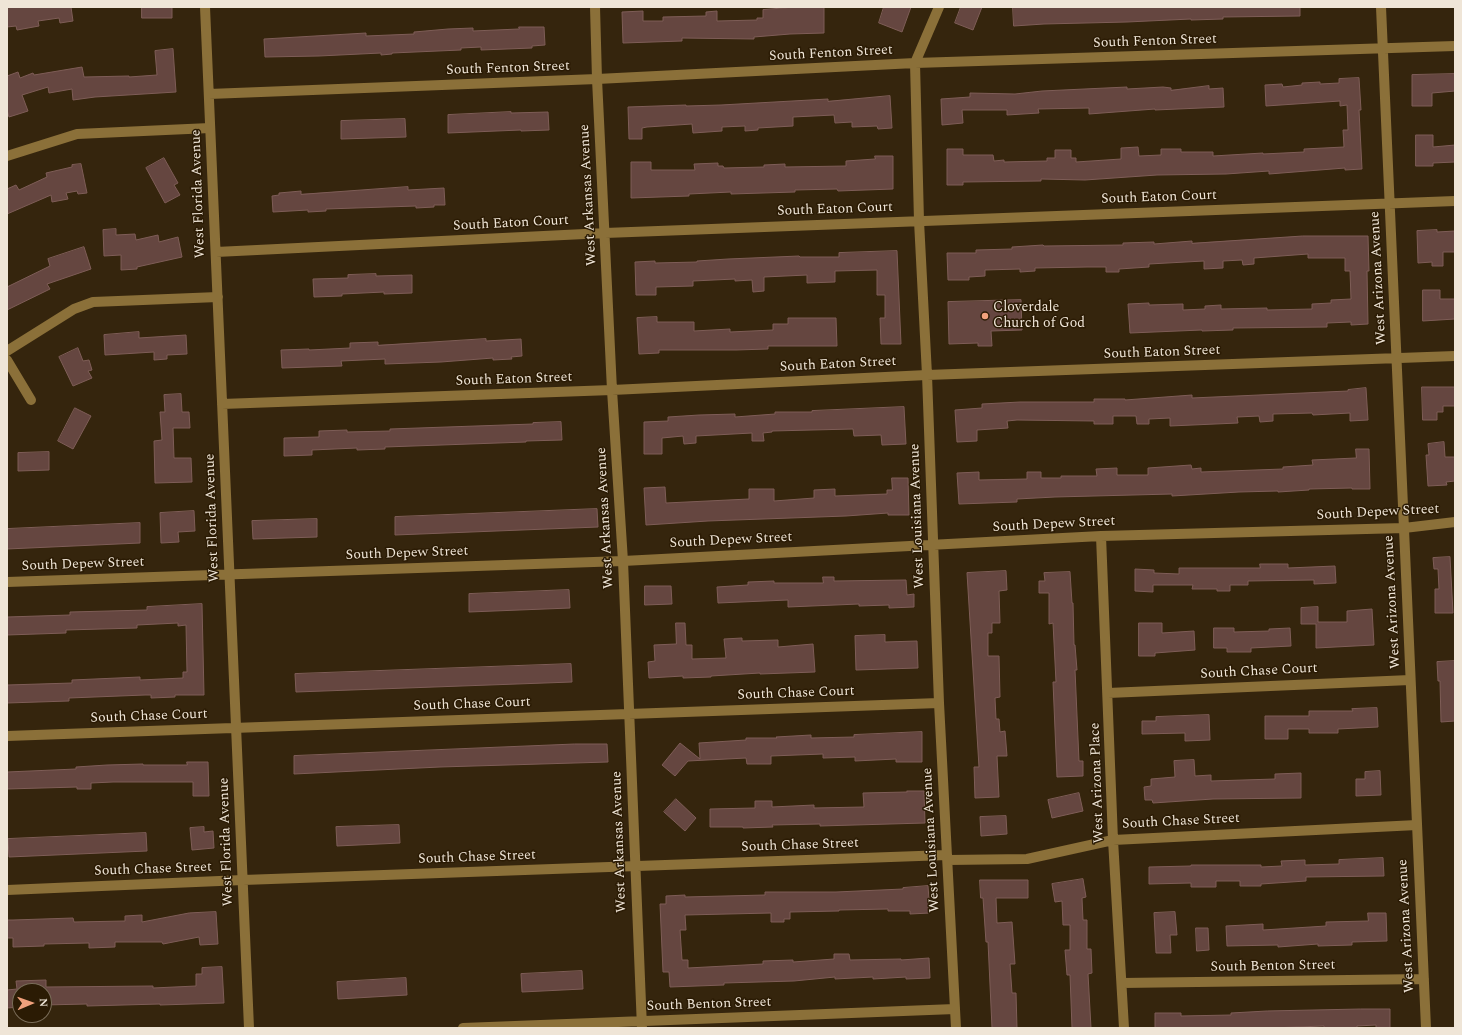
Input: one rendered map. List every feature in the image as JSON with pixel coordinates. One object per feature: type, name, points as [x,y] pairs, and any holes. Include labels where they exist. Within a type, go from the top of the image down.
[{"type":"street","name":"West Florida Avenue","points":[[205,7],[249,1028]]},
{"type":"street","name":"West Arkansas Avenue","points":[[595,7],[612,390],[622,561],[642,1025]]},
{"type":"street","name":"West Louisiana Avenue","points":[[939,7],[915,64],[919,221],[939,703],[956,1028]]},
{"type":"street","name":"West Arizona Avenue","points":[[1380,7],[1426,1028]]},
{"type":"street","name":"South Fenton Street","points":[[209,94],[597,79],[915,64],[1455,46]]},
{"type":"street","points":[[7,156],[77,134],[210,128]]},
{"type":"street","name":"South Eaton Court","points":[[216,252],[605,233],[1455,201]]},
{"type":"street","points":[[7,351],[74,309],[93,302],[218,297]]},
{"type":"street","name":"South Eaton Street","points":[[222,404],[612,390],[926,375],[1455,356]]},
{"type":"street","points":[[7,360],[31,400]]},
{"type":"street","name":"South Depew Street","points":[[7,582],[622,561],[1100,536],[1404,528],[1455,522]]},
{"type":"street","name":"West Arizona Place","points":[[1100,536],[1124,1028]]},
{"type":"street","name":"South Chase Court","points":[[1108,693],[1410,680]]},
{"type":"street","name":"South Chase Court","points":[[7,736],[939,703]]},
{"type":"street","name":"South Chase Street","points":[[7,890],[634,866],[948,857],[1027,859],[1114,840],[1417,825]]},
{"type":"street","name":"South Benton Street","points":[[1122,983],[1424,978]]},
{"type":"street","name":"South Benton Street","points":[[463,1028],[642,1025],[955,1009]]},
{"type":"building","points":[[7,7],[71,7],[73,21],[60,23],[59,18],[38,21],[39,26],[17,30],[16,26],[7,27]]},
{"type":"building","points":[[142,7],[172,7],[172,18],[142,18]]},
{"type":"building","points":[[795,7],[824,7],[824,33],[754,37],[754,39],[682,38],[682,41],[623,43],[622,12],[643,11],[643,21],[663,21],[663,17],[706,16],[706,12],[717,11],[717,21],[757,20],[757,18],[763,18],[763,10]]},
{"type":"building","points":[[884,7],[911,7],[902,32],[879,23]]},
{"type":"building","points":[[961,7],[982,7],[973,30],[955,23]]},
{"type":"building","points":[[1013,7],[1300,7],[1300,16],[1223,17],[1223,19],[1014,26]]},
{"type":"building","points":[[519,27],[544,27],[545,45],[532,46],[532,48],[481,50],[481,47],[461,48],[461,50],[392,53],[381,55],[381,53],[265,57],[264,39],[366,33],[366,36],[414,34],[414,32],[448,29],[473,28],[473,31],[519,29]]},
{"type":"building","points":[[173,49],[176,92],[95,97],[73,100],[72,89],[49,93],[48,87],[22,95],[28,111],[9,117],[7,110],[7,76],[18,72],[20,78],[33,73],[34,75],[82,67],[84,77],[129,77],[157,75],[155,51]]},
{"type":"building","points":[[1455,74],[1455,91],[1432,93],[1432,106],[1412,106],[1412,75]]},
{"type":"building","points":[[1359,78],[1362,169],[1345,170],[1345,168],[1269,174],[1269,171],[1226,174],[1157,175],[1085,180],[1041,179],[1041,181],[963,182],[963,185],[947,185],[947,149],[963,149],[963,155],[993,155],[994,161],[1004,160],[1004,162],[1047,161],[1047,158],[1055,158],[1055,150],[1071,150],[1071,158],[1076,158],[1076,162],[1121,159],[1121,148],[1138,147],[1139,156],[1161,155],[1161,149],[1181,149],[1181,152],[1213,152],[1213,156],[1304,152],[1304,149],[1344,147],[1343,130],[1348,130],[1347,105],[1340,106],[1340,101],[1266,106],[1265,85],[1282,84],[1283,87],[1302,85],[1302,83],[1339,83],[1339,79]]},
{"type":"building","points":[[1209,86],[1209,89],[1223,88],[1224,107],[1155,109],[1089,114],[1089,108],[1038,109],[1039,113],[1007,115],[1007,110],[962,110],[963,123],[942,125],[941,99],[970,97],[970,93],[1015,94],[1042,91],[1127,87],[1127,89],[1163,87],[1171,88],[1171,90]]},
{"type":"building","points":[[890,96],[892,128],[878,129],[877,126],[852,127],[852,122],[835,123],[834,115],[793,117],[793,126],[758,128],[758,130],[745,131],[745,126],[722,127],[722,131],[693,133],[692,124],[647,127],[642,128],[642,139],[629,139],[628,107],[721,105],[828,99],[828,101]]},
{"type":"building","points":[[548,112],[549,130],[448,133],[448,115]]},
{"type":"building","points":[[405,119],[406,137],[341,139],[341,121]]},
{"type":"building","points":[[1416,135],[1433,135],[1433,147],[1455,145],[1455,162],[1433,163],[1433,166],[1416,166]]},
{"type":"building","points":[[875,156],[893,156],[893,189],[838,191],[837,189],[795,190],[795,192],[731,194],[731,192],[689,194],[689,196],[631,198],[631,162],[651,162],[651,170],[695,170],[694,164],[718,163],[718,166],[723,166],[724,168],[764,167],[764,165],[785,164],[785,167],[846,166],[846,161],[875,159]]},
{"type":"building","points":[[164,158],[178,183],[174,185],[180,195],[165,203],[146,168]]},
{"type":"building","points":[[81,164],[87,193],[78,194],[77,191],[66,193],[68,199],[52,202],[51,195],[7,214],[7,189],[16,185],[19,190],[47,177],[46,173],[72,167],[72,165]]},
{"type":"building","points":[[408,187],[408,190],[444,188],[445,205],[416,208],[416,206],[326,209],[326,211],[308,212],[308,210],[273,212],[272,196],[279,195],[279,193],[301,191],[301,194]]},
{"type":"building","points":[[116,229],[116,235],[135,234],[136,240],[158,235],[159,242],[178,237],[182,257],[137,267],[137,269],[121,270],[121,255],[104,256],[103,230]]},
{"type":"building","points":[[1437,230],[1437,232],[1455,231],[1455,252],[1443,252],[1443,266],[1432,266],[1432,262],[1418,263],[1417,231]]},
{"type":"building","points":[[1303,236],[1368,236],[1368,324],[1351,325],[1351,322],[1327,323],[1327,327],[1233,328],[1233,330],[1130,333],[1128,304],[1183,304],[1183,310],[1205,309],[1205,306],[1221,305],[1221,309],[1312,309],[1312,304],[1331,303],[1331,300],[1351,299],[1350,271],[1345,271],[1345,258],[1308,258],[1308,254],[1254,258],[1254,264],[1243,265],[1242,260],[1223,261],[1223,268],[1204,269],[1204,261],[1149,264],[1149,267],[1119,269],[1119,272],[1106,272],[1106,267],[1035,268],[1035,271],[1020,272],[1020,269],[985,270],[985,276],[969,277],[969,280],[948,280],[947,253],[976,253],[976,250],[1012,249],[1012,247],[1043,245],[1123,245],[1123,243],[1154,242],[1154,244],[1192,241],[1192,243]]},
{"type":"building","points":[[84,247],[91,269],[47,284],[50,289],[7,310],[7,287],[50,266],[48,259]]},
{"type":"building","points":[[897,251],[901,344],[881,344],[880,318],[885,318],[885,295],[877,295],[877,270],[835,271],[835,282],[807,283],[807,275],[764,277],[764,291],[753,292],[752,280],[735,281],[735,279],[693,281],[693,286],[656,287],[656,295],[636,295],[635,262],[697,262],[799,256],[839,257],[839,253]]},
{"type":"building","points":[[376,274],[376,276],[412,275],[412,293],[384,294],[384,292],[314,297],[313,279],[348,278],[348,275]]},
{"type":"building","points":[[1423,290],[1440,290],[1440,299],[1455,299],[1455,319],[1423,321]]},
{"type":"building","name":"Cloverdale Church of God","points":[[1021,300],[1022,330],[991,331],[992,346],[978,346],[978,343],[949,344],[948,302]]},
{"type":"building","points":[[657,317],[657,322],[694,322],[694,331],[730,329],[730,332],[773,330],[773,324],[788,324],[788,318],[836,318],[837,346],[768,346],[768,349],[736,350],[659,350],[659,353],[639,354],[637,318]]},
{"type":"building","points":[[139,332],[139,338],[186,335],[187,354],[167,355],[167,359],[154,360],[154,352],[105,355],[104,335]]},
{"type":"building","points":[[486,339],[486,341],[521,339],[522,356],[511,357],[512,359],[493,360],[493,358],[385,364],[385,359],[341,361],[342,366],[282,368],[281,350],[350,348],[350,343],[378,342],[378,345]]},
{"type":"building","points":[[78,348],[83,361],[89,360],[92,370],[88,371],[92,378],[73,386],[59,357]]},
{"type":"building","points":[[1422,387],[1455,387],[1455,406],[1443,406],[1443,412],[1437,412],[1437,420],[1423,420]]},
{"type":"building","points":[[1366,388],[1368,420],[1350,421],[1350,413],[1313,415],[1312,413],[1273,414],[1273,421],[1260,422],[1259,416],[1237,417],[1238,423],[1170,426],[1170,418],[1149,419],[1149,424],[1137,424],[1136,416],[1113,416],[1113,424],[1094,424],[1094,421],[1017,420],[1007,421],[1008,428],[977,430],[977,441],[957,442],[955,410],[982,408],[982,404],[1020,402],[1094,402],[1094,399],[1125,400],[1192,395],[1192,398],[1348,391]]},
{"type":"building","points":[[181,394],[182,412],[189,412],[190,428],[173,428],[174,458],[191,458],[192,482],[155,483],[154,441],[162,440],[160,412],[165,412],[164,395]]},
{"type":"building","points":[[904,407],[906,444],[882,445],[881,435],[854,436],[853,429],[772,431],[763,433],[764,441],[752,441],[752,433],[696,436],[696,443],[684,444],[683,436],[662,438],[662,454],[644,454],[644,422],[668,421],[668,417],[735,414],[735,417],[775,414],[775,412],[812,412]]},
{"type":"building","points":[[75,408],[91,416],[73,449],[58,441]]},
{"type":"building","points":[[561,422],[562,440],[385,447],[385,449],[357,450],[357,448],[312,450],[312,455],[284,456],[284,438],[319,437],[319,431],[390,431],[390,429]]},
{"type":"building","points":[[1444,442],[1445,457],[1455,457],[1455,481],[1446,482],[1447,485],[1428,486],[1426,455],[1429,455],[1428,444]]},
{"type":"building","points":[[1356,449],[1369,449],[1370,489],[1309,489],[1278,492],[1239,492],[1172,496],[1172,494],[1055,497],[1017,499],[1017,502],[959,504],[957,473],[979,472],[979,480],[1027,479],[1027,472],[1041,472],[1041,478],[1061,478],[1061,476],[1097,476],[1096,469],[1117,468],[1117,475],[1148,475],[1148,468],[1191,465],[1192,469],[1201,468],[1201,472],[1283,469],[1283,467],[1313,465],[1312,460],[1356,458]]},
{"type":"building","points":[[49,452],[49,470],[18,471],[18,453]]},
{"type":"building","points":[[892,478],[908,478],[909,515],[888,515],[888,513],[646,525],[644,488],[665,487],[666,503],[749,499],[749,489],[774,489],[774,501],[814,498],[814,490],[835,489],[835,496],[887,494],[887,490],[892,490]]},
{"type":"building","points":[[597,509],[598,527],[395,535],[395,517]]},
{"type":"building","points":[[194,511],[195,531],[178,532],[179,542],[161,543],[160,513]]},
{"type":"building","points":[[317,519],[317,537],[253,539],[252,521]]},
{"type":"building","points":[[140,523],[140,543],[7,549],[7,529]]},
{"type":"building","points":[[1450,557],[1453,613],[1435,613],[1435,589],[1439,589],[1438,569],[1434,569],[1433,558]]},
{"type":"building","points":[[1260,564],[1288,564],[1288,568],[1335,566],[1336,583],[1314,584],[1314,580],[1248,581],[1248,585],[1230,585],[1230,591],[1217,591],[1217,589],[1192,589],[1193,585],[1153,585],[1153,592],[1135,591],[1135,569],[1154,570],[1154,573],[1179,574],[1179,568],[1260,568]]},
{"type":"building","points":[[1006,571],[1007,590],[999,591],[1000,623],[992,623],[992,633],[988,633],[988,656],[999,656],[1000,697],[995,698],[996,719],[999,719],[1000,732],[1005,731],[1007,756],[997,756],[999,797],[975,798],[974,767],[979,767],[967,573]]},
{"type":"building","points":[[1070,572],[1073,603],[1074,645],[1077,670],[1075,670],[1079,761],[1083,761],[1083,776],[1057,777],[1053,682],[1056,682],[1053,623],[1049,624],[1049,593],[1039,593],[1039,581],[1045,581],[1044,573]]},
{"type":"building","points":[[823,577],[834,577],[834,581],[906,580],[907,595],[914,594],[914,607],[889,608],[889,605],[859,606],[859,604],[788,607],[788,600],[718,603],[717,587],[748,585],[748,582],[774,581],[774,583],[823,583]]},
{"type":"building","points":[[645,586],[671,586],[672,604],[645,605]]},
{"type":"building","points":[[569,590],[570,608],[469,612],[469,594]]},
{"type":"building","points":[[202,604],[204,695],[175,695],[175,697],[151,698],[151,695],[145,695],[69,698],[69,701],[7,703],[7,685],[72,683],[72,680],[140,677],[140,680],[183,678],[183,672],[187,672],[186,625],[178,626],[178,623],[137,625],[137,628],[66,630],[66,633],[7,635],[7,617],[70,615],[70,612],[147,610],[147,607]]},
{"type":"building","points":[[1318,607],[1318,622],[1347,622],[1347,611],[1372,609],[1374,645],[1316,648],[1316,624],[1301,624],[1301,608]]},
{"type":"building","points":[[676,623],[685,623],[686,645],[692,645],[692,659],[726,658],[724,639],[742,638],[742,641],[778,640],[778,647],[813,644],[815,672],[760,673],[711,677],[683,678],[683,676],[649,678],[648,662],[655,661],[654,645],[676,644]]},
{"type":"building","points":[[1139,623],[1162,623],[1162,633],[1194,631],[1195,650],[1155,653],[1155,656],[1139,656]]},
{"type":"building","points":[[1214,628],[1234,628],[1234,632],[1269,631],[1269,629],[1290,628],[1291,646],[1251,648],[1251,652],[1227,652],[1227,648],[1214,648]]},
{"type":"building","points":[[885,635],[885,642],[917,641],[918,668],[856,670],[855,636]]},
{"type":"building","points":[[1455,661],[1455,721],[1441,722],[1440,681],[1438,681],[1437,662]]},
{"type":"building","points":[[571,664],[572,682],[296,692],[295,674]]},
{"type":"building","points":[[1377,708],[1378,727],[1338,729],[1338,733],[1309,733],[1309,729],[1288,729],[1288,739],[1265,739],[1265,716],[1309,716],[1309,711],[1353,711],[1352,709]]},
{"type":"building","points":[[1209,715],[1210,740],[1185,741],[1185,733],[1142,734],[1142,721],[1156,721],[1156,717]]},
{"type":"building","points":[[922,732],[922,762],[896,762],[896,759],[855,761],[855,757],[823,758],[823,754],[771,756],[771,764],[747,764],[746,758],[688,761],[675,776],[662,765],[680,743],[700,759],[699,743],[746,740],[746,738],[777,738],[776,737],[811,735],[811,738],[854,737],[854,735]]},
{"type":"building","points":[[575,744],[607,744],[608,762],[440,767],[294,774],[294,756]]},
{"type":"building","points":[[1194,760],[1195,776],[1211,775],[1211,781],[1275,779],[1275,774],[1301,773],[1301,798],[1213,799],[1153,803],[1152,800],[1145,800],[1144,787],[1151,786],[1151,779],[1175,777],[1174,761]]},
{"type":"building","points":[[187,762],[208,762],[209,796],[193,796],[193,782],[91,783],[91,789],[77,789],[77,787],[7,789],[7,772],[76,769],[76,767],[107,765],[187,765]]},
{"type":"building","points":[[1380,771],[1381,795],[1356,796],[1356,779],[1365,779],[1365,772]]},
{"type":"building","points":[[924,791],[925,823],[820,826],[820,824],[772,825],[773,827],[743,828],[710,827],[710,809],[755,808],[755,801],[772,801],[772,807],[814,805],[814,808],[864,807],[863,793]]},
{"type":"building","points":[[1079,793],[1083,811],[1052,818],[1048,800]]},
{"type":"building","points":[[676,799],[696,818],[685,831],[664,812]]},
{"type":"building","points":[[1006,816],[1007,834],[981,836],[980,817]]},
{"type":"building","points":[[399,825],[400,843],[337,846],[336,827]]},
{"type":"building","points":[[204,827],[204,832],[213,831],[214,848],[192,850],[190,828]]},
{"type":"building","points":[[146,833],[147,851],[9,857],[8,839]]},
{"type":"building","points":[[1383,858],[1384,876],[1306,877],[1306,881],[1261,884],[1261,886],[1240,886],[1240,881],[1216,881],[1216,887],[1191,887],[1191,883],[1149,884],[1149,867],[1191,865],[1261,865],[1261,867],[1282,866],[1281,861],[1305,860],[1305,865],[1339,864],[1339,860]]},
{"type":"building","points":[[1083,879],[1086,897],[1082,898],[1083,920],[1087,920],[1087,949],[1091,949],[1092,973],[1088,974],[1091,1028],[1072,1028],[1070,975],[1067,975],[1065,950],[1070,950],[1070,925],[1063,925],[1062,901],[1055,902],[1052,884]]},
{"type":"building","points":[[980,880],[1028,880],[1028,898],[996,898],[997,923],[1012,922],[1015,964],[1010,964],[1012,993],[1016,993],[1017,1028],[992,1028],[988,942],[986,942],[983,898],[981,898]]},
{"type":"building","points":[[928,886],[930,913],[910,914],[910,911],[888,911],[888,909],[790,912],[790,919],[784,919],[784,922],[771,922],[771,913],[685,915],[686,930],[680,930],[682,960],[688,960],[688,968],[763,964],[763,961],[793,960],[793,962],[834,959],[834,954],[849,954],[850,960],[901,960],[929,958],[930,978],[906,979],[906,977],[873,979],[873,977],[835,979],[835,977],[794,981],[724,983],[724,985],[670,987],[669,972],[663,972],[660,904],[666,904],[666,896],[765,895],[765,892],[836,892],[903,889]]},
{"type":"building","points":[[216,912],[218,944],[200,945],[199,937],[163,944],[162,942],[115,942],[115,947],[89,948],[89,943],[44,944],[44,946],[13,947],[13,938],[7,938],[7,920],[73,918],[74,922],[125,921],[125,916],[142,915],[142,922],[189,913]]},
{"type":"building","points":[[1175,912],[1177,935],[1170,935],[1171,953],[1156,953],[1154,913]]},
{"type":"building","points":[[1368,913],[1386,913],[1387,941],[1352,942],[1352,945],[1318,946],[1318,944],[1278,947],[1278,945],[1227,946],[1226,926],[1263,924],[1263,930],[1326,926],[1326,922],[1368,921]]},
{"type":"building","points":[[1196,928],[1208,928],[1209,950],[1197,951]]},
{"type":"building","points":[[222,967],[224,1003],[87,1006],[87,1004],[52,1005],[52,987],[153,986],[153,988],[196,986],[196,974],[202,974],[202,968]]},
{"type":"building","points":[[582,971],[583,989],[522,992],[521,974]]},
{"type":"building","points":[[406,978],[407,995],[338,999],[337,982]]},
{"type":"building","points":[[46,980],[46,983],[16,983],[16,981]]},
{"type":"building","points":[[7,990],[12,990],[12,1008],[7,1008]]},
{"type":"building","points":[[1390,1009],[1390,1028],[1376,1028],[1376,1025],[1357,1026],[1357,1028],[1324,1028],[1324,1026],[1270,1028],[1155,1028],[1155,1013],[1181,1013],[1181,1016],[1231,1015],[1231,1013],[1267,1011]]},
{"type":"place","name":"Cloverdale Church of God","points":[[985,316]]}]
